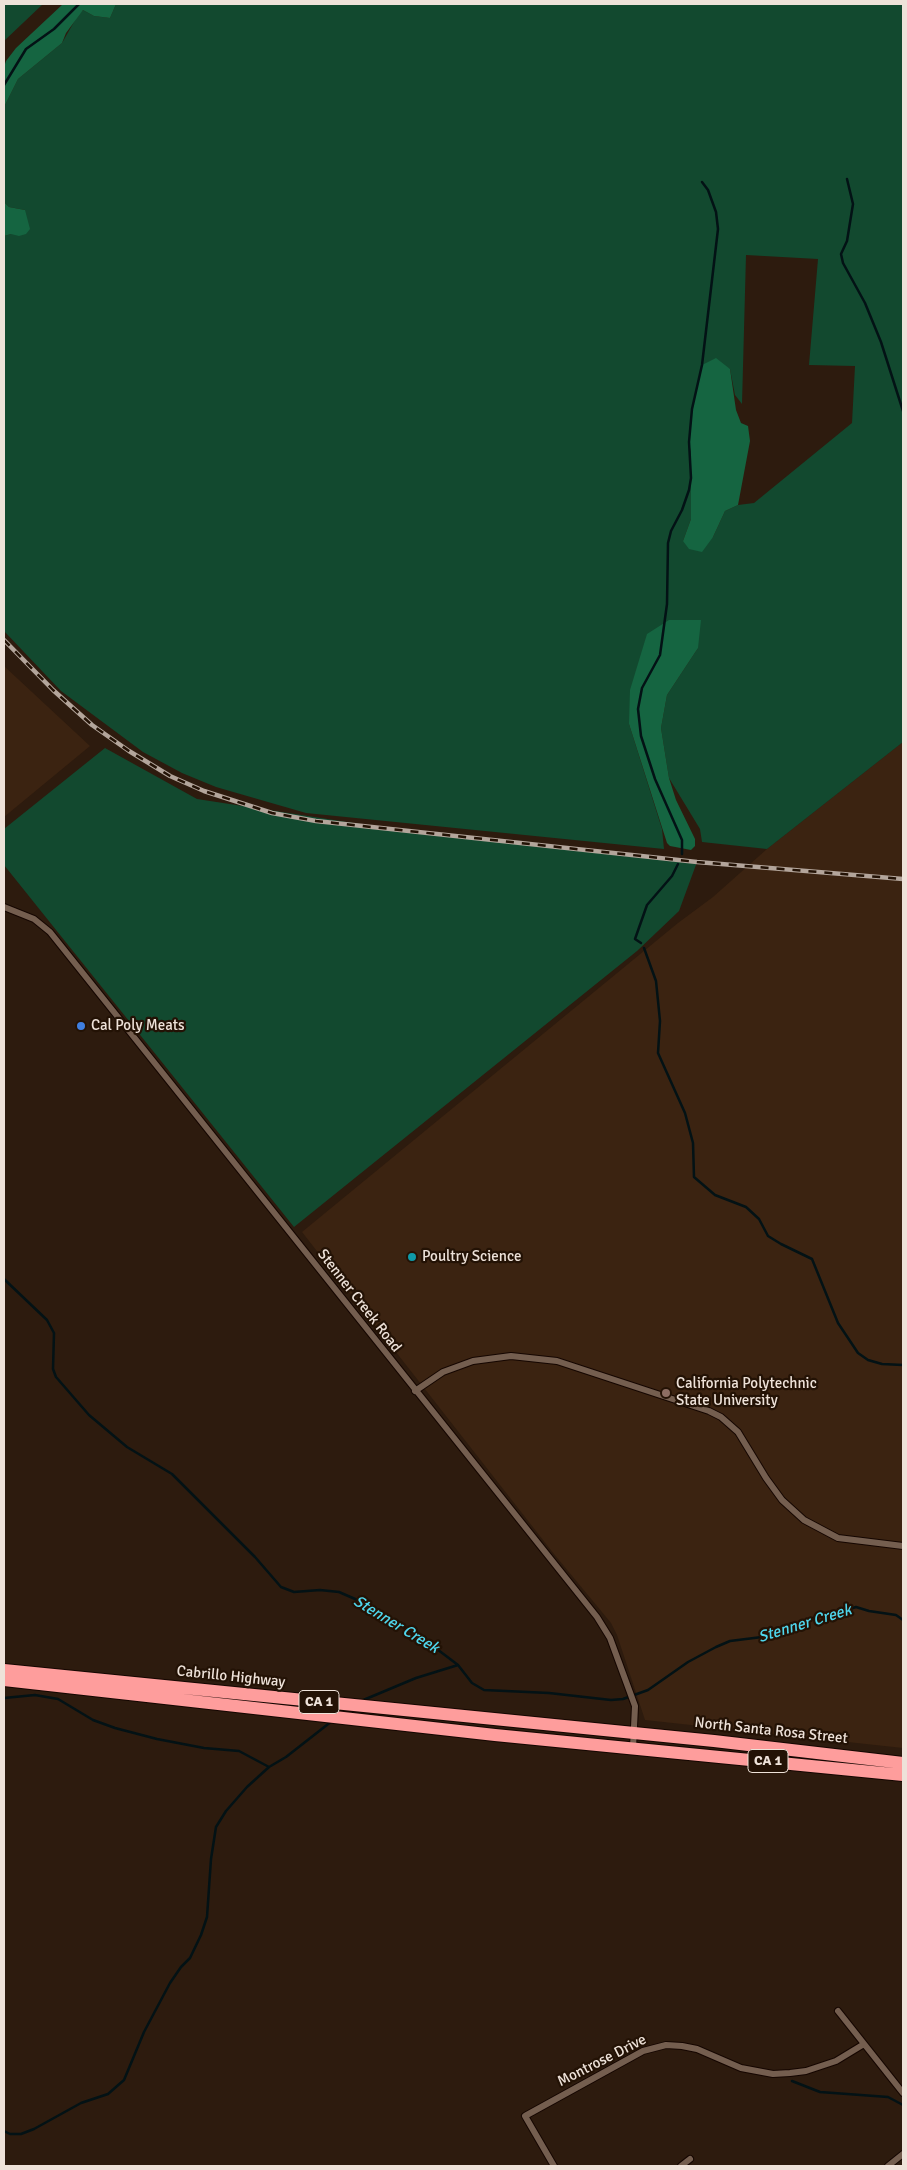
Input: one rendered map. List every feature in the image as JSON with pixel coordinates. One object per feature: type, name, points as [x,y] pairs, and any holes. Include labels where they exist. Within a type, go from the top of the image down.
[{"type":"highway","name":"Cabrillo Highway","points":[[4,1670],[634,1734]]},
{"type":"highway","name":"Cabrillo Highway","points":[[4,1680],[189,1702],[633,1748]]},
{"type":"highway","name":"North Santa Rosa Street","points":[[634,1734],[903,1763]]},
{"type":"highway","name":"North Santa Rosa Street","points":[[633,1748],[903,1775]]},
{"type":"street","name":"Stenner Creek Road","points":[[4,907],[34,919],[50,932],[597,1618],[610,1638],[635,1706],[633,1748]]},
{"type":"street","points":[[415,1391],[443,1372],[473,1361],[511,1356],[557,1361],[709,1411],[721,1417],[738,1432],[782,1500],[804,1520],[838,1538],[903,1546]]},
{"type":"street","points":[[838,2011],[903,2093]]},
{"type":"street","name":"Montrose Drive","points":[[554,2166],[526,2116],[636,2055],[658,2047],[690,2047],[741,2068],[774,2074],[806,2071],[821,2067],[836,2061],[864,2044]]},
{"type":"street","points":[[888,2166],[903,2154]]},
{"type":"street","points":[[681,2166],[690,2159]]},
{"type":"shaded area","points":[[4,666],[90,746],[4,817]]},
{"type":"shaded area","name":"California Polytechnic State University","points":[[903,742],[903,1748],[645,1720],[617,1635],[611,1623],[554,1554],[302,1232],[678,923],[713,897],[767,849]]},
{"type":"green space","points":[[4,4],[43,4],[4,41]]},
{"type":"green space","points":[[63,4],[116,4],[110,18],[94,16],[83,10],[66,33],[62,43],[18,79],[4,107],[4,67],[6,61],[16,48]]},
{"type":"green space","points":[[116,4],[903,4],[903,742],[767,849],[702,842],[700,829],[669,778],[661,728],[667,695],[698,648],[629,724],[662,829],[664,849],[306,813],[216,787],[182,773],[143,752],[61,691],[4,631],[4,236],[11,234],[25,210],[9,207],[4,202],[4,107],[18,79],[62,43],[78,15],[83,10],[94,16],[110,18]],"holes":[[[746,255],[818,259],[809,365],[855,366],[852,423],[754,503],[738,505],[725,511],[713,537],[683,541],[691,519],[691,454],[689,442],[692,409],[703,365],[730,369],[735,395],[742,404]]]},
{"type":"green space","points":[[4,202],[9,207],[25,210],[30,229],[26,234],[4,236]]},
{"type":"green space","points":[[716,358],[730,369],[736,410],[741,423],[748,426],[750,441],[738,505],[725,511],[713,537],[702,552],[689,549],[683,541],[691,519],[691,454],[689,442],[692,409],[702,365]]},
{"type":"green space","points":[[669,620],[701,620],[698,648],[667,695],[661,728],[669,778],[676,800],[695,839],[695,846],[691,850],[670,846],[667,843],[629,724],[630,690],[647,634]]},
{"type":"green space","points":[[105,748],[197,799],[399,830],[697,862],[679,911],[637,951],[294,1227],[4,865],[4,829]]},
{"type":"waterway","points":[[4,85],[26,49],[54,29],[79,4]]},
{"type":"waterway","points":[[847,179],[853,204],[847,241],[841,254],[843,263],[865,303],[881,342],[903,411]]},
{"type":"waterway","points":[[682,854],[682,840],[655,779],[641,736],[638,709],[642,688],[660,655],[667,604],[668,543],[671,531],[682,510],[691,478],[689,442],[692,409],[702,365],[718,229],[716,212],[708,190],[702,182]]},
{"type":"waterway","points":[[641,943],[635,939],[647,905],[672,876],[678,864]]},
{"type":"waterway","points":[[644,948],[656,981],[660,1021],[658,1053],[685,1113],[693,1143],[694,1177],[715,1195],[746,1207],[759,1219],[768,1236],[812,1259],[838,1323],[858,1353],[868,1360],[882,1364],[903,1365]]},
{"type":"waterway","name":"Stenner Creek","points":[[4,1279],[47,1320],[54,1333],[53,1369],[56,1377],[89,1415],[127,1447],[172,1474],[255,1557],[281,1587],[294,1592],[320,1590],[339,1592],[362,1602],[425,1640],[458,1665],[472,1683],[484,1690],[549,1693],[611,1700],[623,1699],[648,1690],[688,1662],[730,1641],[762,1637],[819,1616],[856,1607],[896,1615],[903,1620]]},
{"type":"waterway","points":[[361,1701],[416,1678],[458,1665]]},
{"type":"waterway","points":[[4,1698],[35,1695],[58,1699],[93,1720],[115,1728],[157,1739],[204,1748],[239,1751],[269,1767]]},
{"type":"waterway","points":[[4,2131],[10,2134],[21,2134],[34,2129],[81,2103],[108,2094],[124,2080],[144,2032],[170,1983],[190,1958],[201,1935],[207,1917],[211,1859],[216,1827],[226,1811],[247,1787],[269,1767],[286,1757],[332,1721]]},
{"type":"waterway","points":[[792,2081],[820,2092],[888,2097],[903,2105]]},
{"type":"railway","points":[[4,640],[53,690],[92,725],[129,751],[170,776],[204,791],[272,813],[316,821],[697,862],[903,879]]},
{"type":"place","name":"Cal Poly Meats","points":[[81,1026]]},
{"type":"place","name":"Poultry Science","points":[[412,1257]]},
{"type":"place","name":"California Polytechnic State University","points":[[666,1393]]}]
